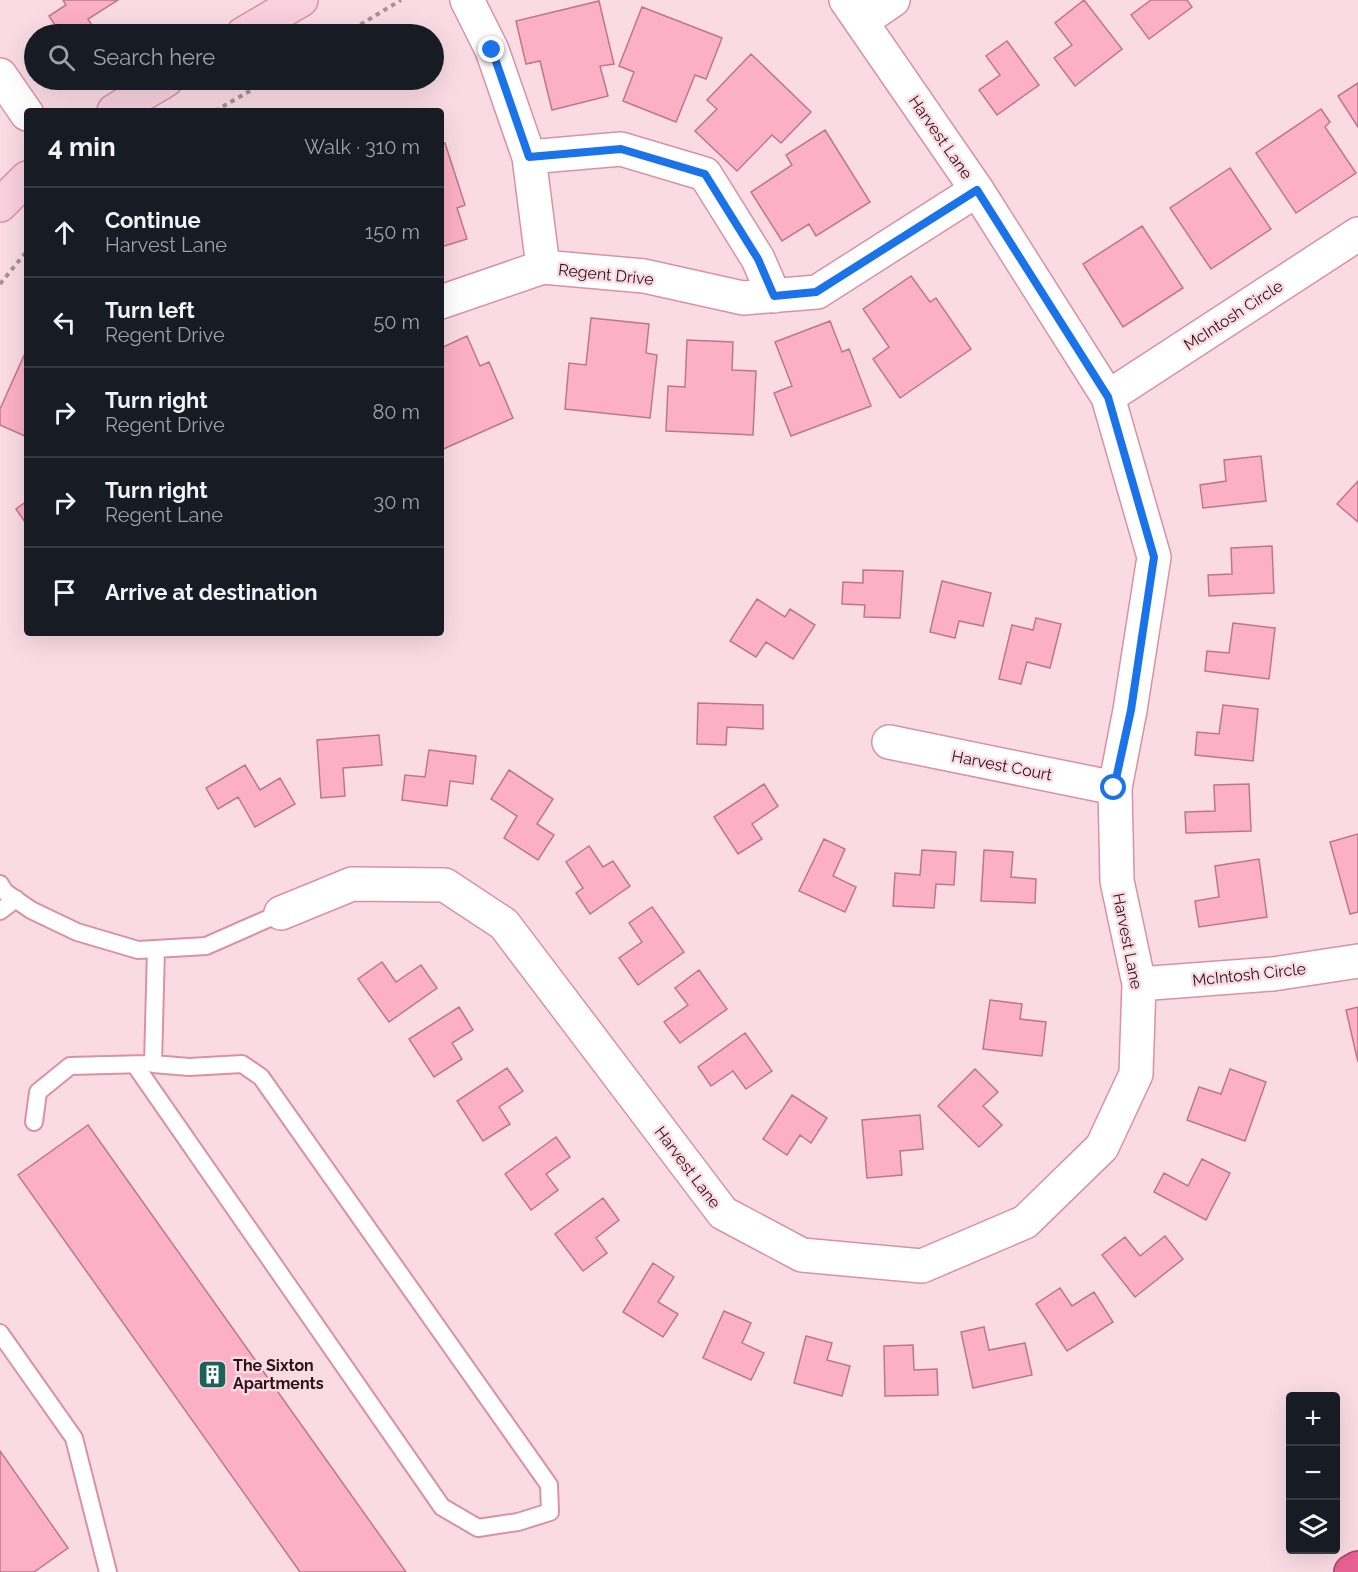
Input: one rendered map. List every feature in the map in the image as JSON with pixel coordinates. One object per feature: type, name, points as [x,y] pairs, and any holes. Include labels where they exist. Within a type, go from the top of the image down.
[{"type":"highway","points":[[1351,1572],[1358,1568]]},
{"type":"street","points":[[260,24],[301,0]]},
{"type":"street","points":[[467,0],[492,50],[529,157],[543,267]]},
{"type":"street","points":[[854,11],[893,0]]},
{"type":"street","name":"Harvest Lane","points":[[281,913],[352,884],[445,885],[504,924],[723,1213],[802,1256],[922,1266],[1025,1222],[1102,1147],[1136,1074],[1140,984],[1117,881],[1114,788],[1131,710],[1154,557],[1108,397],[977,190],[854,11]]},
{"type":"street","points":[[0,75],[24,110]]},
{"type":"street","points":[[119,108],[149,90]]},
{"type":"street","points":[[529,157],[621,149],[705,174],[758,259],[774,296]]},
{"type":"street","points":[[0,205],[24,181]]},
{"type":"street","name":"Regent Drive","points":[[444,302],[543,267],[644,276],[743,298],[816,292],[977,190]]},
{"type":"street","name":"McIntosh Circle","points":[[1108,397],[1358,234]]},
{"type":"street","name":"Harvest Court","points":[[889,742],[1114,788]]},
{"type":"street","name":"McIntosh Circle","points":[[1140,984],[1274,974],[1358,961]]},
{"type":"lane","points":[[0,884],[5,892],[32,910],[78,932],[138,950],[206,946],[281,913]]},
{"type":"lane","points":[[0,911],[16,899]]},
{"type":"lane","points":[[153,1064],[156,949]]},
{"type":"lane","points":[[34,1122],[38,1092],[70,1066],[153,1064],[189,1067],[242,1064],[261,1077],[549,1485],[550,1512],[518,1522],[478,1528],[442,1507],[135,1065]]},
{"type":"lane","points":[[0,1332],[74,1438],[108,1572]]},
{"type":"path","points":[[361,24],[401,0]]},
{"type":"path","points":[[220,108],[251,90]]},
{"type":"path","points":[[0,284],[24,255]]},
{"type":"building","points":[[63,0],[118,0],[88,19],[91,24],[54,24],[49,16],[66,5]]},
{"type":"building","points":[[1084,0],[1122,49],[1075,86],[1054,58],[1072,45],[1055,23]]},
{"type":"building","points":[[1151,0],[1187,0],[1192,7],[1149,39],[1131,15]]},
{"type":"building","points":[[599,1],[614,64],[600,66],[608,96],[552,110],[540,61],[526,64],[516,21]]},
{"type":"building","points":[[642,7],[722,38],[706,79],[695,75],[676,122],[623,101],[634,72],[619,66]]},
{"type":"building","points":[[1007,41],[1039,85],[997,115],[979,90],[1000,75],[986,56]]},
{"type":"building","points":[[751,54],[811,112],[781,143],[772,135],[737,171],[695,131],[717,109],[707,100]]},
{"type":"building","points":[[1358,83],[1358,127],[1338,96]]},
{"type":"building","points":[[1321,109],[1330,122],[1325,127],[1356,173],[1296,213],[1256,153]]},
{"type":"building","points":[[825,130],[870,202],[816,236],[809,224],[782,241],[751,192],[792,165],[786,155]]},
{"type":"building","points":[[444,144],[465,205],[457,208],[467,239],[444,246]]},
{"type":"building","points":[[1230,168],[1271,229],[1211,269],[1170,208]]},
{"type":"building","points":[[1142,226],[1183,288],[1123,327],[1083,264]]},
{"type":"building","points":[[911,276],[930,302],[936,298],[971,349],[900,398],[873,359],[889,347],[863,309]]},
{"type":"building","points":[[591,318],[649,324],[646,353],[657,355],[650,418],[565,409],[569,363],[586,365]]},
{"type":"building","points":[[830,321],[842,352],[849,349],[871,406],[791,436],[774,393],[792,386],[775,342]]},
{"type":"building","points":[[467,336],[480,366],[489,362],[513,418],[444,449],[444,347]]},
{"type":"building","points":[[687,340],[733,342],[732,370],[756,371],[753,435],[666,431],[668,386],[685,387]]},
{"type":"building","points":[[24,355],[24,436],[0,425],[0,409]]},
{"type":"building","points":[[1261,456],[1266,501],[1203,508],[1200,485],[1226,481],[1224,460]]},
{"type":"building","points":[[1358,481],[1358,522],[1337,504]]},
{"type":"building","points":[[24,503],[24,521],[16,509]]},
{"type":"building","points":[[1272,546],[1274,593],[1209,596],[1208,575],[1232,574],[1231,548]]},
{"type":"building","points":[[863,570],[903,571],[900,618],[864,617],[865,605],[842,604],[843,582],[863,583]]},
{"type":"building","points":[[942,581],[991,593],[983,626],[959,621],[955,638],[930,632]]},
{"type":"building","points":[[757,599],[785,617],[790,609],[815,625],[793,659],[766,642],[756,657],[730,641]]},
{"type":"building","points":[[1036,618],[1061,624],[1050,668],[1027,662],[1021,684],[999,679],[1012,625],[1033,630]]},
{"type":"building","points":[[1233,623],[1275,628],[1269,679],[1205,671],[1207,651],[1229,653]]},
{"type":"building","points":[[698,703],[763,705],[763,729],[727,727],[726,745],[697,744]]},
{"type":"building","points":[[1223,705],[1258,709],[1253,761],[1195,755],[1197,732],[1219,734]]},
{"type":"building","points":[[379,735],[382,765],[343,768],[345,796],[321,798],[317,740]]},
{"type":"building","points":[[429,750],[476,756],[473,784],[450,781],[447,806],[402,800],[405,775],[425,777]]},
{"type":"building","points":[[245,765],[260,790],[280,778],[295,804],[255,827],[238,797],[218,809],[206,788]]},
{"type":"building","points":[[509,770],[553,799],[537,824],[554,835],[538,860],[504,838],[517,816],[491,799]]},
{"type":"building","points":[[764,784],[778,806],[752,824],[762,839],[738,854],[714,817]]},
{"type":"building","points":[[1249,784],[1251,831],[1186,833],[1185,812],[1215,811],[1214,785]]},
{"type":"building","points":[[1358,834],[1358,912],[1350,914],[1330,842]]},
{"type":"building","points":[[824,839],[845,849],[833,876],[856,887],[845,912],[799,891]]},
{"type":"building","points":[[589,846],[603,867],[613,861],[630,886],[590,914],[576,893],[583,888],[566,862]]},
{"type":"building","points":[[922,850],[956,852],[954,885],[936,884],[934,908],[893,906],[895,873],[920,875]]},
{"type":"building","points":[[984,850],[1013,852],[1011,877],[1036,879],[1035,903],[981,901]]},
{"type":"building","points":[[1259,859],[1267,917],[1199,927],[1195,901],[1219,897],[1215,866]]},
{"type":"building","points":[[652,907],[684,952],[638,985],[619,958],[642,942],[629,923]]},
{"type":"building","points":[[382,962],[396,982],[421,965],[437,988],[389,1022],[358,979]]},
{"type":"building","points":[[699,970],[727,1009],[680,1043],[664,1022],[688,1005],[675,988]]},
{"type":"building","points":[[990,1000],[1022,1004],[1020,1019],[1046,1022],[1042,1056],[983,1049]]},
{"type":"building","points":[[459,1007],[473,1030],[452,1043],[462,1059],[434,1077],[409,1039]]},
{"type":"building","points":[[1358,1007],[1358,1062],[1346,1010]]},
{"type":"building","points":[[745,1033],[772,1071],[746,1089],[733,1071],[711,1086],[698,1067]]},
{"type":"building","points":[[507,1068],[523,1091],[499,1107],[510,1124],[483,1141],[457,1101]]},
{"type":"building","points":[[975,1069],[998,1092],[983,1106],[1002,1125],[979,1147],[938,1106]]},
{"type":"building","points":[[1230,1069],[1266,1082],[1245,1141],[1187,1120],[1199,1087],[1221,1094]]},
{"type":"building","points":[[792,1095],[827,1118],[811,1143],[800,1135],[787,1155],[763,1139]]},
{"type":"building","points":[[920,1115],[923,1149],[900,1151],[902,1175],[867,1178],[862,1120]]},
{"type":"building","name":"The Sixton Apartments","points":[[88,1125],[406,1572],[300,1572],[18,1175]]},
{"type":"building","points":[[556,1137],[570,1157],[546,1174],[558,1190],[531,1210],[505,1174]]},
{"type":"building","points":[[1202,1159],[1230,1173],[1206,1220],[1154,1192],[1164,1173],[1188,1186]]},
{"type":"building","points":[[603,1198],[619,1220],[596,1238],[607,1253],[583,1271],[555,1234]]},
{"type":"building","points":[[1165,1236],[1183,1259],[1135,1297],[1102,1255],[1125,1237],[1140,1256]]},
{"type":"building","points":[[653,1263],[674,1277],[658,1302],[678,1314],[663,1337],[623,1312]]},
{"type":"building","points":[[1060,1288],[1072,1306],[1094,1292],[1113,1322],[1067,1351],[1036,1304]]},
{"type":"building","points":[[724,1311],[751,1323],[742,1343],[764,1353],[751,1380],[703,1358]]},
{"type":"building","points":[[984,1327],[989,1350],[1025,1343],[1032,1375],[973,1388],[961,1332]]},
{"type":"building","points":[[806,1336],[832,1343],[827,1360],[850,1366],[842,1396],[794,1383]]},
{"type":"building","points":[[913,1345],[914,1370],[937,1369],[938,1395],[885,1396],[884,1346]]},
{"type":"building","points":[[0,1451],[68,1548],[34,1572],[0,1572]]},
{"type":"place","name":"The Sixton Apartments","points":[[212,1374]]},
{"type":"route","points":[[492,50],[529,157],[621,149],[705,174],[758,259],[774,296],[816,292],[977,190],[1108,397],[1154,557],[1131,710],[1114,788]]}]
